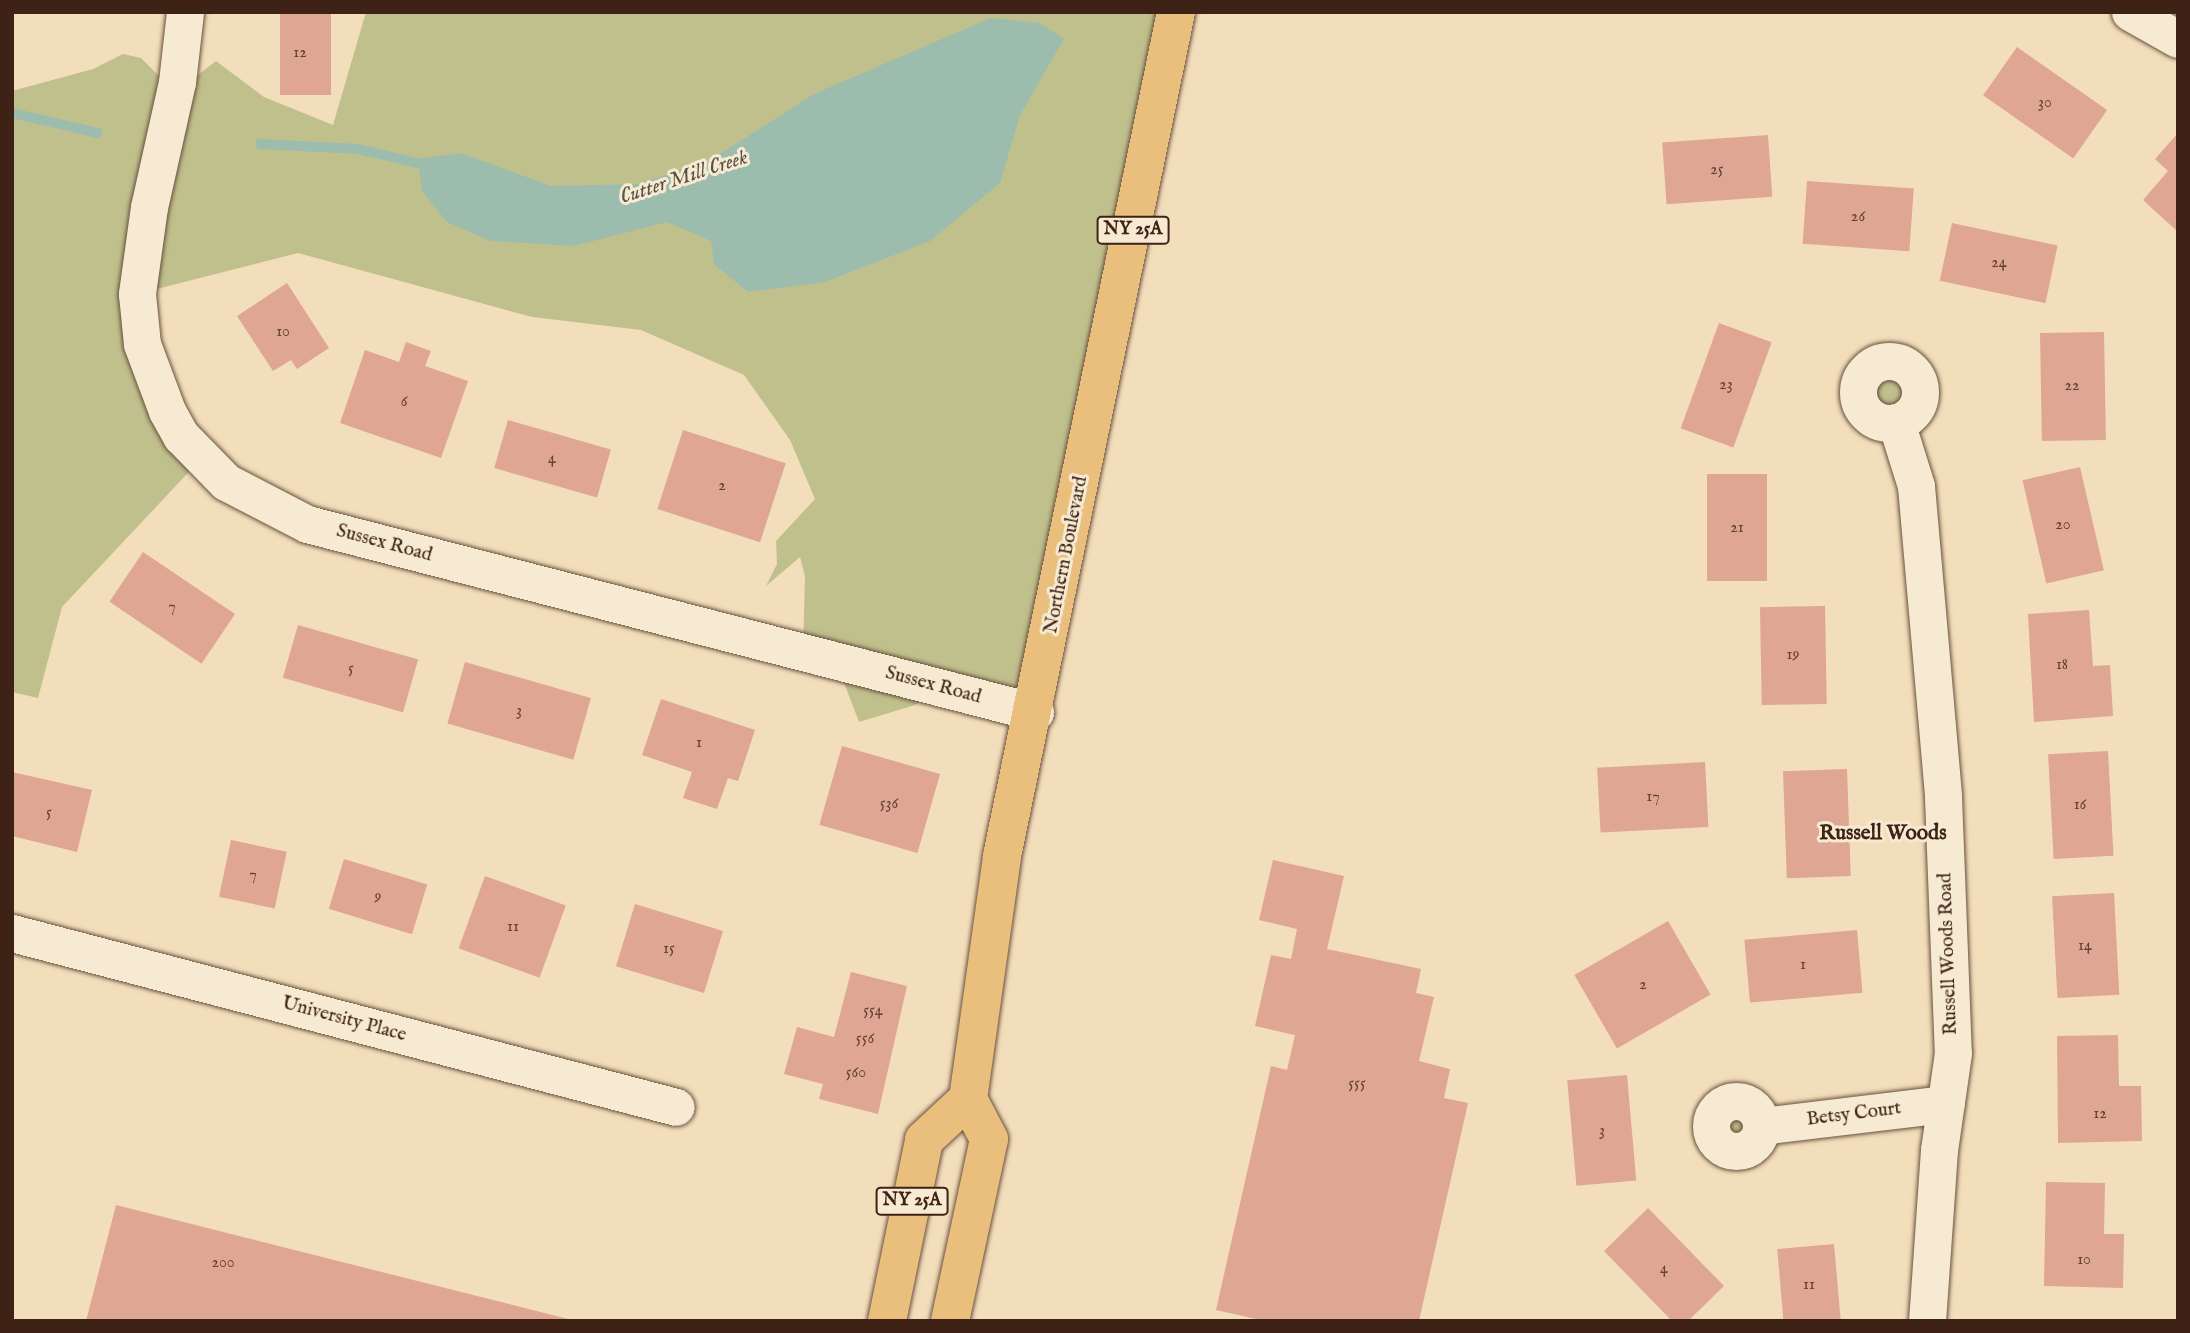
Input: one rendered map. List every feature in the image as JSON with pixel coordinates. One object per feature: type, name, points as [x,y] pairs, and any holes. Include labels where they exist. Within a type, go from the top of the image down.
[{"type":"main road","name":"Northern Boulevard","points":[[968,1099],[1002,856],[1035,712],[1176,12]]},
{"type":"main road","name":"NY 25A","points":[[887,1321],[924,1140],[968,1099],[989,1139],[950,1321]]},
{"type":"street","name":"Sussex Road","points":[[184,12],[177,82],[149,207],[137,294],[142,344],[167,411],[181,436],[226,482],[307,524],[1035,712]]},
{"type":"street","points":[[2130,12],[2178,39]]},
{"type":"street","name":"Russell Woods Road","points":[[1896,422],[1916,486],[1943,797],[1953,1053],[1927,1321]]},
{"type":"street","name":"University Place","points":[[12,933],[676,1107]]},
{"type":"street","name":"Betsy Court","points":[[1761,1126],[1946,1104]]},
{"type":"green space","points":[[366,12],[1176,12],[1035,712],[930,694],[915,705],[859,722],[843,680],[803,652],[805,577],[800,557],[766,586],[777,564],[776,541],[815,499],[790,440],[744,375],[641,330],[532,317],[298,253],[137,294],[202,458],[62,607],[38,698],[12,692],[12,91],[93,69],[123,54],[141,58],[159,76],[185,85],[216,61],[264,97],[333,125]]},
{"type":"green space","points":[[1889,360],[1901,362],[1911,369],[1918,379],[1918,403],[1911,413],[1901,420],[1889,422],[1877,420],[1867,413],[1860,403],[1858,391],[1860,379],[1867,369],[1877,362]]},
{"type":"green space","points":[[1735,1101],[1752,1109],[1760,1126],[1752,1143],[1735,1151],[1718,1143],[1710,1126],[1718,1109]]},
{"type":"water","points":[[991,18],[1040,23],[1064,39],[1020,115],[1000,183],[930,241],[825,282],[748,292],[714,264],[711,241],[667,222],[574,246],[490,241],[447,222],[422,191],[418,159],[461,153],[551,186],[638,184],[709,161],[814,94]]},
{"type":"building","points":[[280,12],[331,12],[331,95],[280,95]]},
{"type":"building","points":[[2017,47],[2107,110],[2073,158],[1983,95]]},
{"type":"building","points":[[2178,133],[2178,232],[2143,200],[2168,171],[2155,159]]},
{"type":"building","points":[[1768,135],[1772,197],[1667,204],[1662,142]]},
{"type":"building","points":[[1807,181],[1914,188],[1909,251],[1803,244]]},
{"type":"building","points":[[1952,223],[2058,245],[2045,303],[1940,281]]},
{"type":"building","points":[[287,283],[329,348],[297,369],[291,360],[273,371],[237,316]]},
{"type":"building","points":[[1719,323],[1772,342],[1733,447],[1681,428]]},
{"type":"building","points":[[2104,332],[2106,440],[2042,441],[2040,333]]},
{"type":"building","points":[[406,342],[431,351],[425,366],[468,381],[441,458],[340,423],[365,350],[399,362]]},
{"type":"building","points":[[508,420],[611,449],[597,498],[494,468]]},
{"type":"building","points":[[683,430],[786,463],[760,542],[657,509]]},
{"type":"building","points":[[2080,467],[2104,570],[2046,584],[2023,480]]},
{"type":"building","points":[[1707,474],[1767,474],[1767,581],[1707,581]]},
{"type":"building","points":[[143,552],[235,614],[201,664],[109,602]]},
{"type":"building","points":[[1825,606],[1827,704],[1762,705],[1760,607]]},
{"type":"building","points":[[2089,610],[2093,666],[2110,665],[2113,716],[2034,722],[2028,614]]},
{"type":"building","points":[[298,625],[418,659],[403,712],[283,678]]},
{"type":"building","points":[[465,662],[591,698],[573,760],[447,724]]},
{"type":"building","points":[[661,699],[755,730],[738,781],[728,778],[717,809],[683,798],[692,772],[642,755]]},
{"type":"building","points":[[842,746],[940,774],[917,853],[819,825]]},
{"type":"building","points":[[2108,751],[2113,856],[2054,859],[2048,754]]},
{"type":"building","points":[[1705,762],[1708,827],[1601,833],[1597,768]]},
{"type":"building","points":[[1847,769],[1851,876],[1787,878],[1783,771]]},
{"type":"building","points":[[12,772],[92,790],[77,852],[12,836]]},
{"type":"building","points":[[231,840],[287,852],[275,909],[219,897]]},
{"type":"building","points":[[344,859],[427,884],[412,934],[329,909]]},
{"type":"building","points":[[1273,860],[1344,876],[1327,949],[1421,969],[1416,993],[1434,997],[1419,1061],[1450,1069],[1444,1098],[1468,1103],[1419,1321],[1265,1321],[1216,1310],[1271,1066],[1287,1070],[1295,1035],[1255,1026],[1271,955],[1291,959],[1297,929],[1259,920]]},
{"type":"building","points":[[485,876],[566,905],[539,978],[459,948]]},
{"type":"building","points":[[2114,893],[2119,995],[2057,998],[2052,896]]},
{"type":"building","points":[[635,904],[723,931],[704,993],[616,966]]},
{"type":"building","points":[[1668,921],[1710,995],[1617,1049],[1574,975]]},
{"type":"building","points":[[1857,930],[1862,993],[1750,1003],[1744,940]]},
{"type":"building","points":[[851,972],[907,986],[878,1114],[819,1099],[823,1084],[784,1074],[797,1027],[834,1037]]},
{"type":"building","points":[[2118,1035],[2119,1086],[2141,1086],[2142,1141],[2058,1143],[2057,1036]]},
{"type":"building","points":[[1627,1075],[1636,1181],[1576,1186],[1567,1080]]},
{"type":"building","points":[[2046,1182],[2105,1183],[2104,1234],[2124,1234],[2123,1288],[2044,1286]]},
{"type":"building","points":[[116,1205],[572,1320],[572,1321],[86,1321]]},
{"type":"building","points":[[1648,1208],[1724,1286],[1688,1321],[1672,1321],[1604,1251]]},
{"type":"building","points":[[1834,1244],[1841,1321],[1784,1321],[1777,1249]]},
{"type":"waterway","name":"Cutter Mill Creek","points":[[12,113],[98,133]]},
{"type":"waterway","name":"Cutter Mill Creek","points":[[260,144],[358,149],[430,166]]},
{"type":"district","name":"Russell Woods","points":[[1883,834]]}]
